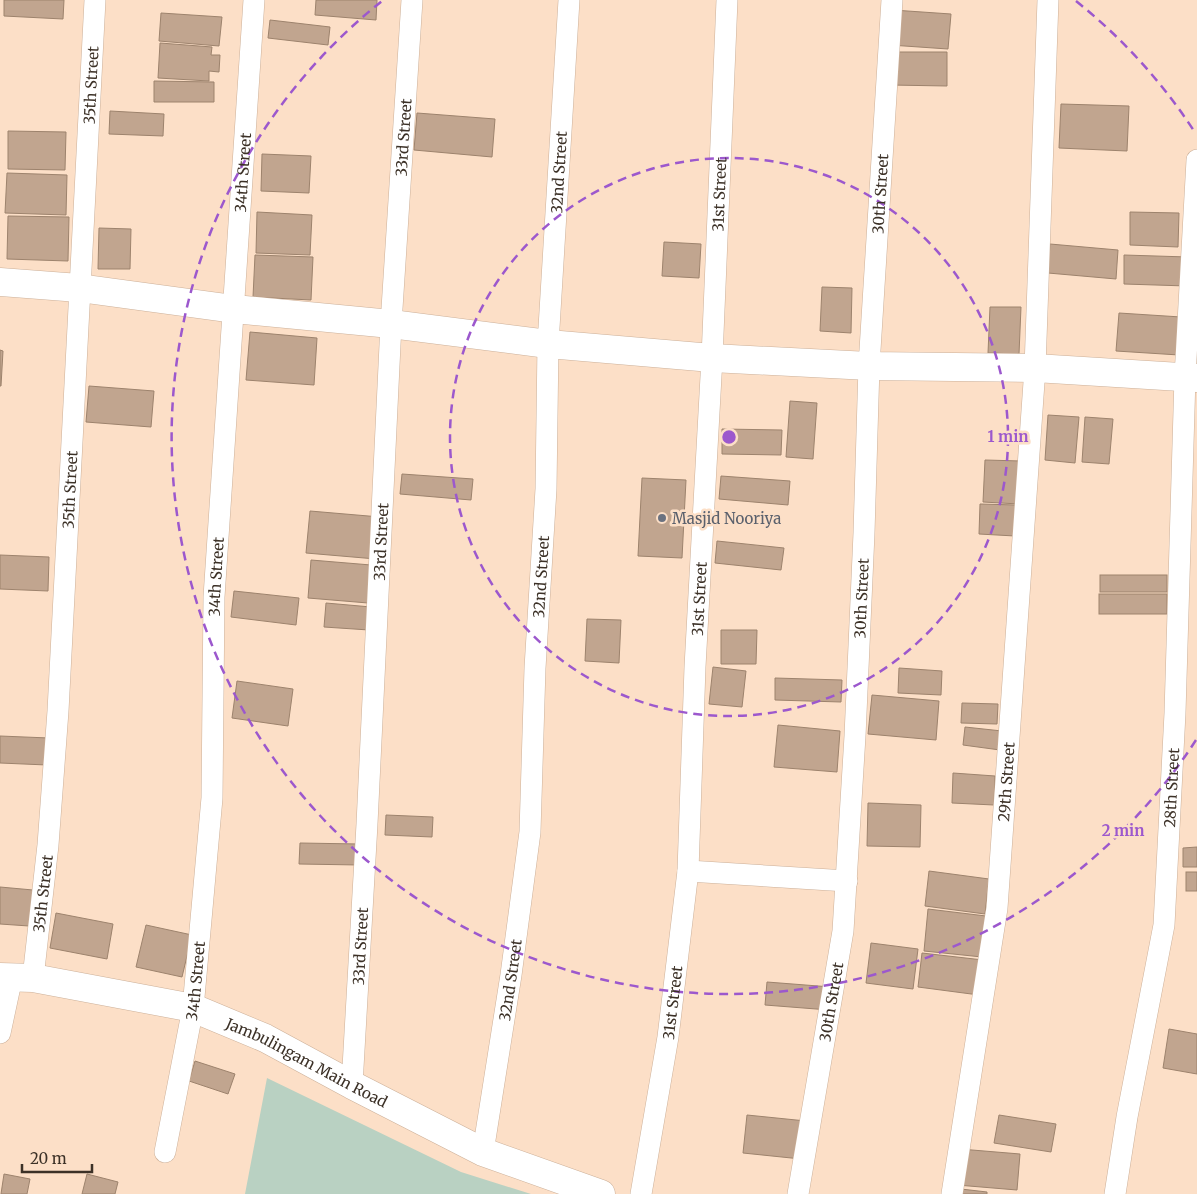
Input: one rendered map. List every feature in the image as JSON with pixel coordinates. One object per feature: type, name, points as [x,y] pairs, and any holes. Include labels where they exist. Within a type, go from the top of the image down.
[{"type":"street","name":"35th Street","points":[[0,1033],[48,845],[58,711],[79,288],[96,0]]},
{"type":"street","name":"34th Street","points":[[165,1152],[193,1008],[212,798],[214,597],[254,0]]},
{"type":"street","name":"33rd Street","points":[[352,1085],[367,824],[391,324],[412,0]]},
{"type":"street","name":"32nd Street","points":[[483,1152],[511,975],[530,832],[535,668],[546,489],[548,344],[569,0]]},
{"type":"street","name":"31st Street","points":[[641,1194],[668,1037],[688,871],[695,667],[712,358],[727,0]]},
{"type":"street","name":"30th Street","points":[[798,1194],[843,932],[863,543],[869,366],[892,0]]},
{"type":"street","name":"29th Street","points":[[952,1194],[997,908],[1035,368],[1048,0]]},
{"type":"street","name":"28th Street","points":[[1115,1194],[1127,1117],[1164,924],[1191,378],[1197,160]]},
{"type":"street","points":[[0,282],[79,288],[234,309],[391,324],[548,344],[712,358],[869,366],[1035,368],[1191,378]]},
{"type":"street","points":[[688,871],[847,881]]},
{"type":"street","name":"Jambulingam Main Road","points":[[15,977],[193,1008],[265,1038],[483,1152],[601,1194]]},
{"type":"green space","points":[[267,1078],[461,1172],[531,1194],[245,1194]]},
{"type":"building","points":[[4,0],[64,0],[63,19],[4,16]]},
{"type":"building","points":[[316,0],[377,0],[376,20],[315,15]]},
{"type":"building","points":[[893,10],[951,14],[948,49],[890,45]]},
{"type":"building","points":[[161,13],[222,17],[219,46],[159,41]]},
{"type":"building","points":[[270,20],[330,27],[328,45],[268,38]]},
{"type":"building","points":[[160,43],[212,47],[211,55],[220,55],[219,72],[209,71],[209,81],[158,78]]},
{"type":"building","points":[[890,52],[947,52],[947,86],[890,85]]},
{"type":"building","points":[[154,81],[214,82],[214,102],[154,102]]},
{"type":"building","points":[[1061,104],[1129,106],[1127,151],[1059,148]]},
{"type":"building","points":[[110,111],[164,114],[163,136],[109,134]]},
{"type":"building","points":[[417,113],[495,119],[492,157],[414,150]]},
{"type":"building","points":[[8,131],[66,132],[65,170],[8,169]]},
{"type":"building","points":[[262,154],[311,156],[309,193],[261,191]]},
{"type":"building","points":[[7,173],[67,175],[66,215],[5,213]]},
{"type":"building","points":[[257,212],[312,215],[310,255],[256,253]]},
{"type":"building","points":[[1130,212],[1179,213],[1178,247],[1130,245]]},
{"type":"building","points":[[8,216],[69,217],[68,261],[7,259]]},
{"type":"building","points":[[99,228],[131,229],[130,269],[98,269]]},
{"type":"building","points":[[664,242],[701,244],[699,278],[662,276]]},
{"type":"building","points":[[1050,244],[1118,250],[1116,279],[1048,273]]},
{"type":"building","points":[[255,255],[313,257],[311,300],[253,297]]},
{"type":"building","points":[[1124,255],[1188,257],[1187,286],[1124,284]]},
{"type":"building","points":[[822,287],[852,288],[851,333],[820,331]]},
{"type":"building","points":[[990,307],[1021,307],[1019,354],[988,353]]},
{"type":"building","points":[[1119,313],[1181,317],[1179,355],[1116,351]]},
{"type":"building","points":[[250,332],[317,338],[314,385],[246,380]]},
{"type":"building","points":[[0,350],[3,351],[1,386],[0,386]]},
{"type":"building","points":[[89,386],[154,391],[151,427],[86,422]]},
{"type":"building","points":[[790,401],[817,403],[813,459],[786,457]]},
{"type":"building","points":[[1048,415],[1079,417],[1075,463],[1045,460]]},
{"type":"building","points":[[1085,417],[1113,419],[1109,464],[1082,462]]},
{"type":"building","points":[[722,429],[782,430],[781,455],[722,454]]},
{"type":"building","points":[[985,460],[1021,461],[1019,504],[983,502]]},
{"type":"building","points":[[402,474],[473,479],[471,500],[400,494]]},
{"type":"building","points":[[721,476],[790,481],[788,505],[719,499]]},
{"type":"building","name":"Masjid Nooriya","points":[[642,478],[686,480],[682,558],[638,556]]},
{"type":"building","points":[[980,504],[1016,505],[1015,536],[979,534]]},
{"type":"building","points":[[310,511],[380,517],[376,559],[306,553]]},
{"type":"building","points":[[717,541],[784,548],[781,570],[715,563]]},
{"type":"building","points":[[0,555],[49,557],[48,591],[0,589]]},
{"type":"building","points":[[311,560],[371,565],[368,603],[308,598]]},
{"type":"building","points":[[1100,575],[1167,575],[1167,592],[1100,592]]},
{"type":"building","points":[[234,591],[299,598],[296,625],[231,617]]},
{"type":"building","points":[[1099,594],[1167,594],[1167,614],[1099,614]]},
{"type":"building","points":[[326,603],[371,607],[369,630],[324,627]]},
{"type":"building","points":[[587,619],[621,620],[619,663],[585,661]]},
{"type":"building","points":[[721,630],[757,630],[756,664],[721,664]]},
{"type":"building","points":[[713,667],[746,671],[742,707],[709,704]]},
{"type":"building","points":[[899,668],[942,671],[941,695],[898,693]]},
{"type":"building","points":[[775,678],[842,680],[841,702],[775,700]]},
{"type":"building","points":[[237,681],[293,689],[288,726],[232,718]]},
{"type":"building","points":[[872,695],[939,701],[936,740],[868,734]]},
{"type":"building","points":[[962,703],[998,704],[997,724],[961,723]]},
{"type":"building","points":[[778,725],[840,731],[837,772],[774,767]]},
{"type":"building","points":[[965,727],[1002,731],[1000,750],[963,745]]},
{"type":"building","points":[[0,736],[49,738],[47,765],[0,763]]},
{"type":"building","points":[[953,773],[995,776],[994,805],[952,803]]},
{"type":"building","points":[[868,803],[921,805],[920,847],[867,846]]},
{"type":"building","points":[[386,815],[433,817],[432,837],[385,835]]},
{"type":"building","points":[[300,843],[359,844],[359,865],[299,864]]},
{"type":"building","points":[[1197,847],[1197,867],[1183,867],[1183,848]]},
{"type":"building","points":[[929,871],[989,879],[985,914],[925,906]]},
{"type":"building","points":[[1186,872],[1197,872],[1197,891],[1186,891]]},
{"type":"building","points":[[0,887],[33,890],[29,926],[0,924]]},
{"type":"building","points":[[928,909],[986,916],[982,957],[924,951]]},
{"type":"building","points":[[56,913],[113,924],[107,959],[50,948]]},
{"type":"building","points":[[146,925],[192,935],[182,977],[136,967]]},
{"type":"building","points":[[871,943],[918,949],[913,989],[866,983]]},
{"type":"building","points":[[922,953],[983,960],[979,995],[918,987]]},
{"type":"building","points":[[767,982],[831,987],[829,1010],[765,1005]]},
{"type":"building","points":[[1169,1029],[1197,1034],[1197,1074],[1163,1068]]},
{"type":"building","points":[[195,1061],[235,1074],[228,1094],[189,1081]]},
{"type":"building","points":[[747,1115],[806,1121],[801,1159],[743,1153]]},
{"type":"building","points":[[999,1115],[1056,1124],[1051,1152],[994,1143]]},
{"type":"building","points":[[960,1149],[1020,1154],[1017,1190],[957,1185]]},
{"type":"building","points":[[4,1174],[30,1179],[27,1194],[1,1194]]},
{"type":"building","points":[[87,1174],[118,1182],[115,1194],[82,1194]]},
{"type":"building","points":[[961,1189],[987,1192],[987,1194],[960,1194]]},
{"type":"place","name":"Masjid Nooriya","points":[[662,518]]}]
